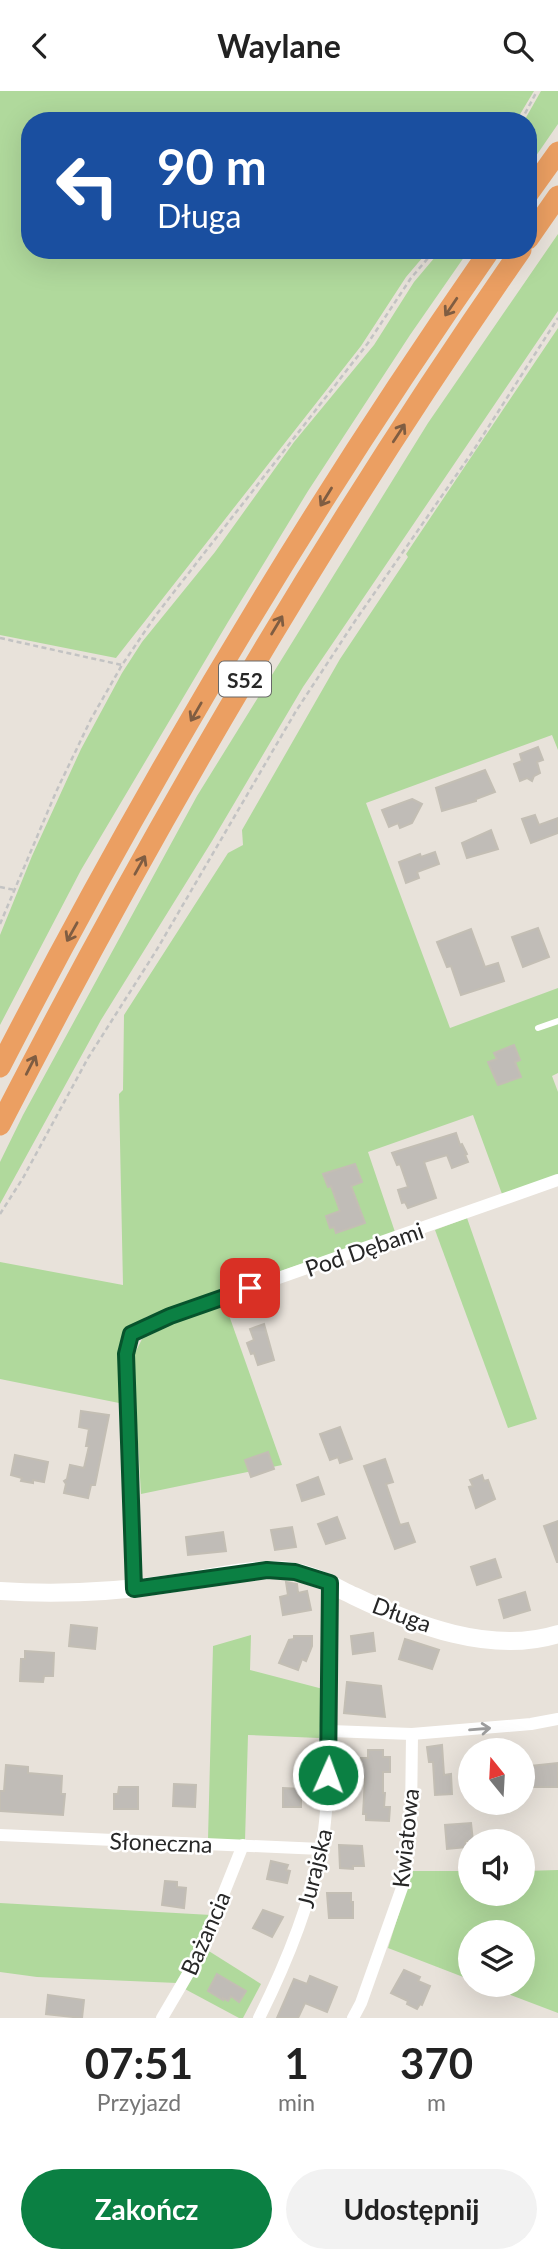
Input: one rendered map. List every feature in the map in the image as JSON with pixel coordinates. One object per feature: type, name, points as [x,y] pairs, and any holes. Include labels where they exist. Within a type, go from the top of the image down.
[{"type":"highway","points":[[537,181],[558,152]]},
{"type":"highway","points":[[537,226],[558,196]]},
{"type":"highway","name":"S52","points":[[0,1067],[117,847],[226,659],[371,427],[484,259]]},
{"type":"highway","name":"S52","points":[[0,1125],[75,982],[274,630],[360,492],[515,259]]},
{"type":"street","name":"Pod Dębami","points":[[134,1589],[126,1354],[131,1334],[170,1316],[558,1180]]},
{"type":"street","name":"Długa","points":[[0,1591],[46,1595],[134,1589],[267,1570],[295,1572],[330,1583],[411,1621],[473,1638],[514,1640],[558,1634]]},
{"type":"street","name":"Jurajska","points":[[259,2018],[286,1962],[311,1889],[327,1813],[330,1583]]},
{"type":"street","points":[[330,1731],[412,1734],[531,1724],[558,1719]]},
{"type":"street","name":"Kwiatowa","points":[[353,2018],[361,2003],[404,1882],[411,1819],[412,1734]]},
{"type":"street","name":"Słoneczna","points":[[0,1835],[321,1849]]},
{"type":"street","name":"Bażancia","points":[[162,2018],[198,1955],[243,1845]]},
{"type":"lane","points":[[538,1028],[558,1021]]},
{"type":"path","points":[[526,112],[537,91]]},
{"type":"path","points":[[0,924],[56,792],[91,719],[122,665],[156,615],[368,343],[411,278],[427,259]]},
{"type":"path","points":[[0,1213],[23,1178],[88,1058],[194,888],[296,711],[473,451],[558,318]]},
{"type":"path","points":[[0,638],[122,665]]},
{"type":"path","points":[[0,887],[15,890]]},
{"type":"green space","points":[[0,91],[534,91],[521,112],[21,112],[21,259],[421,259],[406,277],[361,346],[116,658],[0,635]]},
{"type":"green space","points":[[541,91],[558,91],[558,124],[537,154],[537,112],[529,112]]},
{"type":"green space","points":[[558,234],[558,311],[303,687],[101,1020],[0,1204],[0,1162],[197,796],[428,423]]},
{"type":"green space","points":[[433,259],[463,259],[308,491],[228,622],[81,870],[0,1025],[0,935],[32,856],[81,749],[122,673],[142,642],[215,552],[294,442],[374,345],[414,282]]},
{"type":"green space","points":[[558,328],[558,750],[552,735],[366,803],[450,1028],[558,988],[558,1073],[552,1076],[558,1092],[558,1175],[502,1194],[473,1115],[368,1152],[395,1232],[146,1317],[132,1330],[124,1404],[0,1379],[0,1262],[123,1285],[119,1094],[123,1090],[124,1015],[228,853],[243,845],[242,830],[340,659],[408,557],[406,554]]},
{"type":"green space","points":[[467,1218],[537,1419],[508,1428],[435,1230]]},
{"type":"green space","points":[[225,1304],[282,1465],[141,1494],[133,1357],[142,1339],[174,1323]]},
{"type":"green space","points":[[251,1635],[250,1670],[323,1689],[319,1738],[248,1735],[245,1841],[208,1839],[213,1646]]},
{"type":"green space","points":[[558,1870],[558,2013],[516,1997],[535,1997],[535,1920],[458,1920],[458,1975],[388,1948],[410,1871],[458,1871],[458,1906],[535,1906],[535,1871]]},
{"type":"green space","points":[[0,1903],[211,1915],[177,1983],[37,1977],[0,1972]]},
{"type":"green space","points":[[204,1948],[261,1984],[243,2018],[183,1988]]},
{"type":"building","points":[[538,747],[543,760],[537,762],[540,773],[534,776],[532,781],[527,778],[520,781],[514,764],[522,761],[520,754]]},
{"type":"building","points":[[485,770],[495,792],[442,811],[436,788]]},
{"type":"building","points":[[412,799],[422,804],[412,823],[400,828],[398,823],[389,827],[382,810]]},
{"type":"building","points":[[535,815],[539,825],[558,818],[558,833],[531,843],[522,819]]},
{"type":"building","points":[[491,830],[498,849],[467,858],[462,843]]},
{"type":"building","points":[[435,852],[439,864],[417,872],[419,878],[406,883],[399,862]]},
{"type":"building","points":[[538,928],[549,957],[523,967],[512,937]]},
{"type":"building","points":[[471,929],[485,967],[498,963],[504,981],[461,995],[451,966],[447,967],[437,942]]},
{"type":"building","points":[[514,1045],[520,1060],[515,1062],[521,1077],[498,1085],[488,1062],[497,1059],[494,1053]]},
{"type":"building","points":[[456,1133],[467,1154],[465,1155],[468,1162],[452,1168],[447,1155],[424,1162],[436,1198],[408,1208],[405,1202],[402,1203],[398,1190],[408,1187],[400,1164],[397,1165],[392,1153]]},
{"type":"building","points":[[355,1164],[362,1182],[351,1186],[365,1223],[336,1233],[334,1227],[330,1228],[326,1216],[340,1211],[331,1186],[328,1187],[323,1174]]},
{"type":"building","points":[[264,1324],[274,1360],[258,1365],[247,1343],[254,1340],[250,1329]]},
{"type":"building","points":[[81,1411],[109,1415],[95,1485],[91,1485],[88,1498],[64,1493],[64,1481],[67,1479],[70,1465],[84,1468],[89,1446],[86,1446],[89,1429],[79,1427]]},
{"type":"building","points":[[340,1427],[352,1459],[340,1463],[338,1457],[330,1460],[320,1434]]},
{"type":"building","points":[[268,1452],[274,1469],[251,1477],[245,1460]]},
{"type":"building","points":[[15,1455],[48,1462],[44,1482],[21,1481],[22,1478],[11,1475]]},
{"type":"building","points":[[385,1459],[393,1482],[386,1484],[400,1525],[408,1523],[415,1542],[395,1549],[364,1466]]},
{"type":"building","points":[[482,1475],[484,1481],[488,1480],[495,1499],[476,1508],[469,1487],[473,1486],[470,1480]]},
{"type":"building","points":[[318,1477],[324,1494],[302,1501],[297,1485]]},
{"type":"building","points":[[337,1517],[345,1538],[326,1544],[318,1524]]},
{"type":"building","points":[[558,1521],[558,1562],[557,1562],[544,1526]]},
{"type":"building","points":[[292,1527],[296,1547],[275,1550],[271,1530]]},
{"type":"building","points":[[223,1532],[226,1551],[188,1555],[186,1537]]},
{"type":"building","points":[[495,1559],[501,1577],[477,1585],[471,1567]]},
{"type":"building","points":[[286,1582],[297,1584],[298,1593],[307,1591],[311,1610],[283,1615],[280,1597],[288,1595]]},
{"type":"building","points":[[525,1592],[530,1610],[504,1618],[499,1600]]},
{"type":"building","points":[[71,1625],[97,1628],[95,1649],[69,1646]]},
{"type":"building","points":[[373,1633],[375,1651],[353,1654],[351,1636]]},
{"type":"building","points":[[294,1636],[312,1636],[312,1646],[306,1661],[302,1659],[298,1670],[279,1663],[289,1640],[294,1639]]},
{"type":"building","points":[[405,1639],[439,1650],[432,1669],[399,1659]]},
{"type":"building","points":[[25,1651],[54,1653],[53,1676],[44,1676],[43,1682],[20,1681],[21,1659],[25,1659]]},
{"type":"building","points":[[347,1682],[381,1686],[385,1717],[344,1713]]},
{"type":"building","points":[[442,1745],[444,1775],[451,1774],[452,1794],[435,1795],[433,1762],[429,1762],[427,1747]]},
{"type":"building","points":[[368,1750],[383,1750],[383,1757],[390,1757],[390,1772],[383,1772],[384,1807],[390,1807],[389,1821],[366,1820],[366,1814],[363,1814],[365,1779],[361,1779],[361,1758],[368,1758]]},
{"type":"building","points":[[558,1763],[558,1787],[536,1787],[536,1765]]},
{"type":"building","points":[[6,1765],[28,1767],[28,1773],[62,1776],[61,1794],[65,1794],[63,1815],[0,1811],[0,1791],[4,1791]]},
{"type":"building","points":[[174,1784],[196,1785],[195,1807],[173,1806]]},
{"type":"building","points":[[119,1787],[138,1787],[138,1809],[114,1809],[114,1794],[118,1794]]},
{"type":"building","points":[[283,1788],[301,1789],[301,1807],[283,1807]]},
{"type":"building","points":[[471,1823],[472,1829],[458,1829],[458,1848],[447,1849],[445,1825]]},
{"type":"building","points":[[339,1845],[362,1846],[364,1866],[340,1868]]},
{"type":"building","points":[[271,1861],[288,1865],[286,1870],[290,1871],[287,1883],[267,1879]]},
{"type":"building","points":[[165,1881],[177,1882],[177,1887],[186,1888],[184,1908],[162,1905]]},
{"type":"building","points":[[327,1893],[351,1893],[353,1918],[329,1918]]},
{"type":"building","points":[[263,1910],[283,1917],[272,1937],[253,1928]]},
{"type":"building","points":[[404,1970],[420,1977],[418,1981],[430,1986],[422,2005],[417,2009],[391,1993]]},
{"type":"building","points":[[217,1974],[246,1991],[239,2002],[231,1996],[228,2001],[223,2000],[208,1991]]},
{"type":"building","points":[[310,1976],[337,1987],[327,2012],[305,2003],[298,2018],[277,2018],[294,1979],[307,1984]]},
{"type":"building","points":[[48,1995],[84,2000],[82,2018],[46,2014]]},
{"type":"route","points":[[250,1288],[170,1316],[131,1334],[126,1354],[134,1589],[267,1570],[295,1572],[330,1583],[328,1775]]}]
